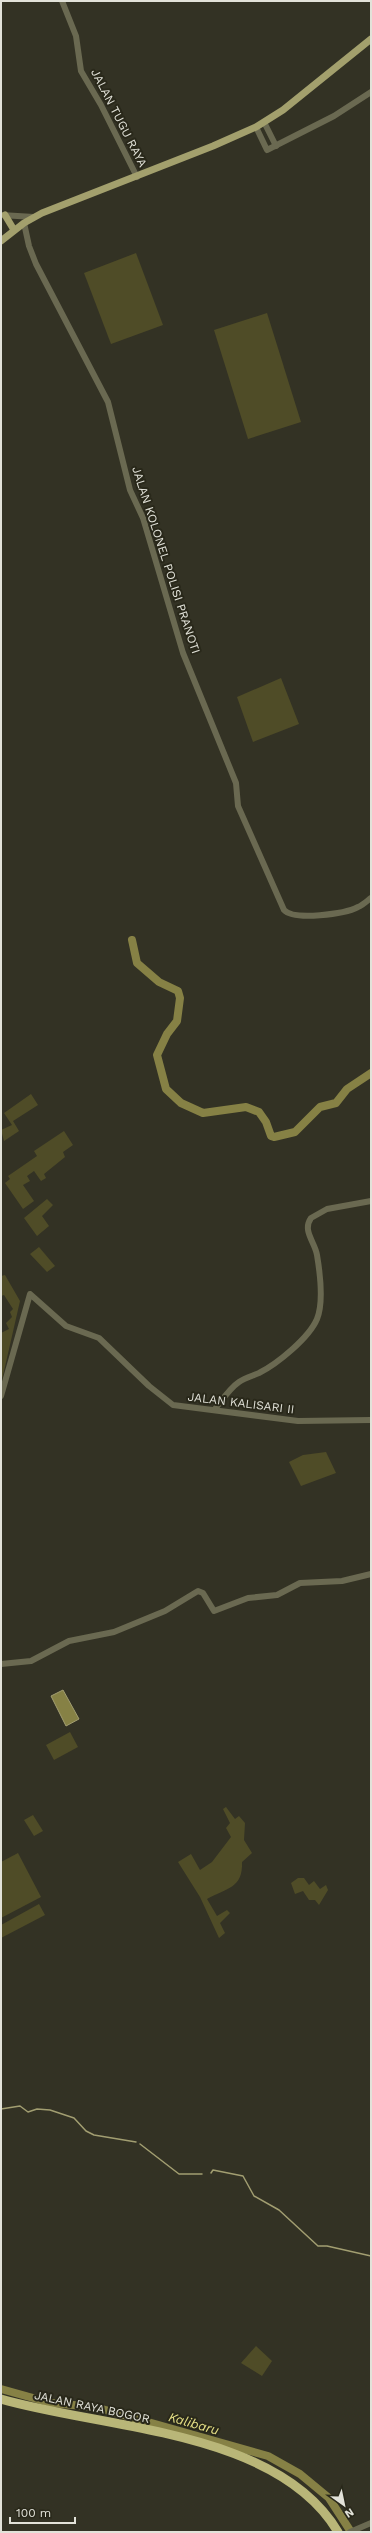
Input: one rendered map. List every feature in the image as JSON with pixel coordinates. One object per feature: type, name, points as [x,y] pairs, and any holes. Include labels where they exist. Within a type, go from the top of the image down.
[{"type":"highway","name":"JALAN RAYA BOGOR","points":[[1,2399],[184,2439],[244,2457],[280,2475],[299,2488],[319,2506],[335,2530]]},
{"type":"highway","name":"JALAN RAYA BOGOR","points":[[1,2404],[176,2442],[227,2457],[265,2473],[290,2488],[335,2530]]},
{"type":"main road","points":[[1,241],[24,222],[34,217],[137,177],[256,127],[293,102],[371,40]]},
{"type":"main road","points":[[3,215],[14,230]]},
{"type":"street","name":"JALAN TUGU RAYA","points":[[62,1],[76,36],[81,71],[101,105],[137,177]]},
{"type":"street","points":[[256,127],[267,150],[334,116],[371,92]]},
{"type":"street","points":[[264,122],[276,146]]},
{"type":"street","points":[[3,215],[34,217]]},
{"type":"street","name":"JALAN KOLONEL POLISI PRANOTI","points":[[24,222],[29,246],[36,264],[108,402],[130,490],[143,518],[184,653],[236,784],[238,806],[284,910],[291,915],[335,914],[358,907],[371,898]]},
{"type":"street","points":[[215,1409],[235,1385],[268,1368],[290,1350],[318,1317],[320,1298],[319,1269],[317,1252],[308,1230],[309,1221],[321,1211],[371,1201]]},
{"type":"street","name":"JALAN KALISARI II","points":[[1,1396],[30,1294],[66,1326],[99,1338],[149,1386],[173,1405],[215,1409],[298,1421],[371,1420]]},
{"type":"street","points":[[1,1664],[31,1661],[68,1641],[114,1632],[164,1611],[199,1591],[214,1611],[248,1598],[277,1595],[300,1583],[342,1580],[371,1574]]},
{"type":"street","points":[[352,2531],[371,2523]]},
{"type":"street","points":[[335,2530],[343,2532]]},
{"type":"shaded area","points":[[136,253],[163,325],[111,344],[84,273]]},
{"type":"shaded area","points":[[267,313],[301,422],[248,439],[214,330]]},
{"type":"shaded area","points":[[281,678],[299,724],[253,742],[237,697]]},
{"type":"shaded area","points":[[31,1094],[38,1105],[13,1121],[19,1131],[4,1141],[1,1130],[12,1125],[4,1113]]},
{"type":"shaded area","points":[[64,1131],[73,1145],[63,1152],[65,1157],[44,1174],[46,1178],[41,1181],[34,1171],[27,1176],[30,1181],[23,1185],[34,1201],[23,1209],[5,1183],[10,1179],[8,1176],[37,1156],[34,1151]]},
{"type":"shaded area","points":[[47,1199],[53,1205],[42,1216],[49,1226],[37,1236],[24,1218]]},
{"type":"shaded area","points":[[39,1247],[55,1266],[47,1272],[30,1254]]},
{"type":"shaded area","points":[[5,1275],[20,1301],[1,1384],[1,1333],[9,1329],[6,1323],[12,1317],[10,1312],[13,1309],[4,1295],[1,1296],[1,1276]]},
{"type":"shaded area","points":[[326,1452],[336,1473],[301,1486],[289,1462],[303,1455]]},
{"type":"shaded area","points":[[63,1690],[79,1719],[66,1726],[51,1696]]},
{"type":"shaded area","points":[[70,1732],[78,1747],[54,1760],[46,1745]]},
{"type":"shaded area","points":[[226,1807],[235,1819],[239,1816],[245,1823],[244,1840],[252,1853],[242,1862],[242,1871],[237,1882],[207,1899],[217,1916],[227,1910],[230,1913],[220,1923],[225,1933],[219,1938],[200,1897],[178,1862],[191,1854],[200,1870],[212,1862],[231,1837],[226,1828],[230,1823],[223,1809]]},
{"type":"shaded area","points":[[33,1815],[43,1831],[34,1836],[24,1820]]},
{"type":"shaded area","points":[[18,1853],[41,1897],[1,1918],[1,1862]]},
{"type":"shaded area","points":[[298,1878],[304,1878],[309,1885],[314,1881],[320,1889],[326,1885],[328,1890],[319,1905],[315,1900],[309,1900],[303,1891],[295,1894],[291,1883]]},
{"type":"shaded area","points":[[39,1904],[45,1915],[1,1938],[1,1925]]},
{"type":"shaded area","points":[[256,2346],[272,2361],[262,2376],[241,2363]]},
{"type":"waterway","points":[[132,940],[137,963],[159,982],[178,991],[180,998],[177,1021],[167,1034],[157,1055],[166,1089],[181,1103],[203,1113],[246,1107],[259,1112],[266,1122],[271,1136],[274,1137],[295,1132],[320,1107],[336,1103],[347,1089],[371,1073]]},
{"type":"waterway","points":[[1,2109],[20,2106],[28,2112],[37,2109],[50,2110],[74,2118],[86,2131],[94,2135],[136,2142]]},
{"type":"waterway","points":[[140,2144],[179,2174],[202,2174]]},
{"type":"waterway","points":[[211,2173],[213,2170],[243,2176],[254,2196],[279,2210],[318,2246],[327,2246],[371,2256]]},
{"type":"waterway","name":"Kalibaru","points":[[1,2389],[51,2403],[95,2407],[268,2456],[300,2474],[329,2498],[351,2532]]}]
